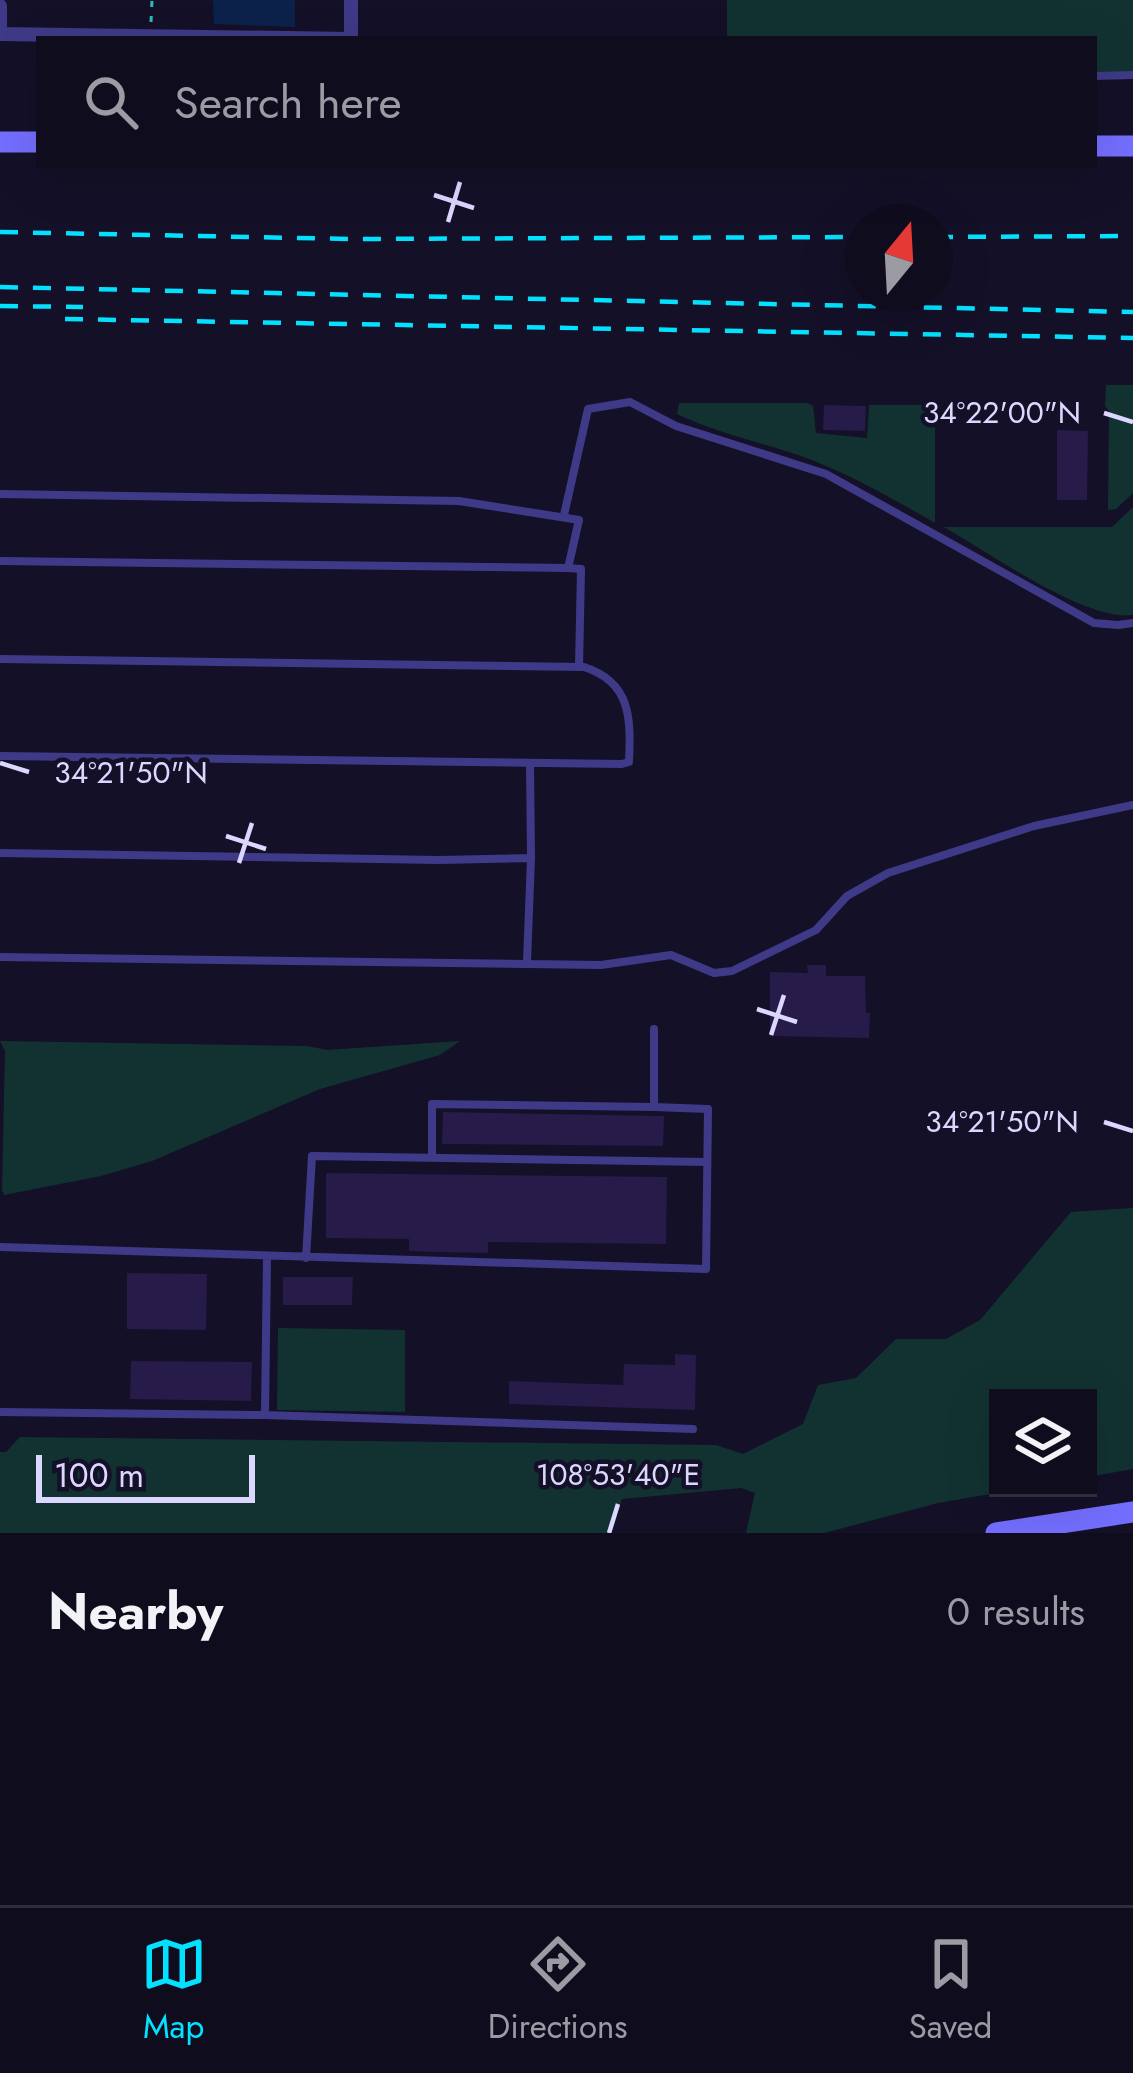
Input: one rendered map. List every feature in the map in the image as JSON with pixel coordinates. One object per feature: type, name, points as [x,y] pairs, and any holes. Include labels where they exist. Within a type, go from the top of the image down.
[{"type":"street","points":[[351,0],[351,36]]},
{"type":"street","points":[[0,6],[0,34],[76,36]]},
{"type":"street","points":[[0,142],[36,142]]},
{"type":"street","points":[[1097,146],[1133,146]]},
{"type":"street","points":[[996,1533],[1133,1512]]},
{"type":"lane","points":[[1097,76],[1133,75]]},
{"type":"lane","points":[[564,516],[588,409],[631,402],[676,426],[826,474],[1094,623],[1118,626],[1133,622]]},
{"type":"lane","points":[[0,494],[459,501],[579,520],[568,568]]},
{"type":"lane","points":[[0,561],[581,569],[579,667]]},
{"type":"lane","points":[[0,659],[579,667],[606,674],[619,688],[629,726],[629,762],[0,756]]},
{"type":"lane","points":[[527,962],[530,763]]},
{"type":"lane","points":[[0,957],[602,964],[671,956],[714,973],[732,971],[816,930],[847,896],[888,873],[1034,826],[1133,805]]},
{"type":"lane","points":[[0,853],[531,858]]},
{"type":"lane","points":[[654,1029],[654,1107]]},
{"type":"lane","points":[[0,1247],[706,1270],[708,1109],[432,1104],[432,1156]]},
{"type":"lane","points":[[306,1258],[312,1156],[707,1162]]},
{"type":"lane","points":[[265,1415],[267,1257]]},
{"type":"lane","points":[[0,1412],[693,1429]]},
{"type":"path","points":[[151,36],[152,0]]},
{"type":"green space","points":[[727,0],[1133,0],[1133,74],[1097,74],[1097,36],[727,36]]},
{"type":"green space","points":[[1106,385],[1133,385],[1133,493],[1116,509],[1108,510],[1109,411]]},
{"type":"green space","points":[[679,403],[807,403],[813,406],[816,433],[867,438],[869,405],[935,405],[935,523],[818,463],[677,414]]},
{"type":"green space","points":[[1133,507],[1133,615],[1090,608],[1064,597],[944,527],[1112,527]]},
{"type":"green space","points":[[0,1041],[327,1050],[460,1041],[440,1055],[320,1089],[152,1161],[4,1195],[5,1051]]},
{"type":"green space","points":[[1133,1208],[1133,1469],[1097,1475],[1097,1389],[989,1389],[989,1494],[824,1533],[746,1533],[755,1493],[741,1488],[622,1499],[612,1533],[0,1533],[0,1452],[20,1437],[716,1445],[743,1454],[803,1424],[818,1385],[856,1378],[896,1339],[946,1339],[980,1320],[1071,1212]]},
{"type":"green space","points":[[278,1328],[405,1330],[405,1412],[277,1410]]},
{"type":"water","points":[[213,0],[295,0],[295,27],[214,24]]},
{"type":"building","points":[[824,405],[866,406],[865,431],[823,430]]},
{"type":"building","points":[[1057,430],[1088,431],[1087,500],[1057,500]]},
{"type":"building","points":[[807,965],[826,965],[826,976],[865,976],[869,1038],[770,1036],[770,972],[808,973]]},
{"type":"building","points":[[443,1112],[664,1116],[663,1146],[442,1144]]},
{"type":"building","points":[[326,1173],[667,1177],[666,1244],[488,1242],[488,1253],[409,1251],[409,1239],[326,1238]]},
{"type":"building","points":[[127,1273],[207,1274],[206,1330],[127,1329]]},
{"type":"building","points":[[283,1277],[353,1277],[352,1305],[283,1305]]},
{"type":"building","points":[[675,1354],[696,1355],[695,1410],[509,1404],[509,1381],[623,1385],[624,1364],[675,1365]]},
{"type":"building","points":[[131,1361],[252,1362],[251,1401],[130,1399]]},
{"type":"railway","points":[[0,232],[349,239],[845,237]]},
{"type":"railway","points":[[953,237],[1133,236]]},
{"type":"railway","points":[[0,287],[1133,312]]},
{"type":"railway","points":[[0,306],[83,307]]},
{"type":"railway","points":[[65,319],[1133,338]]}]
